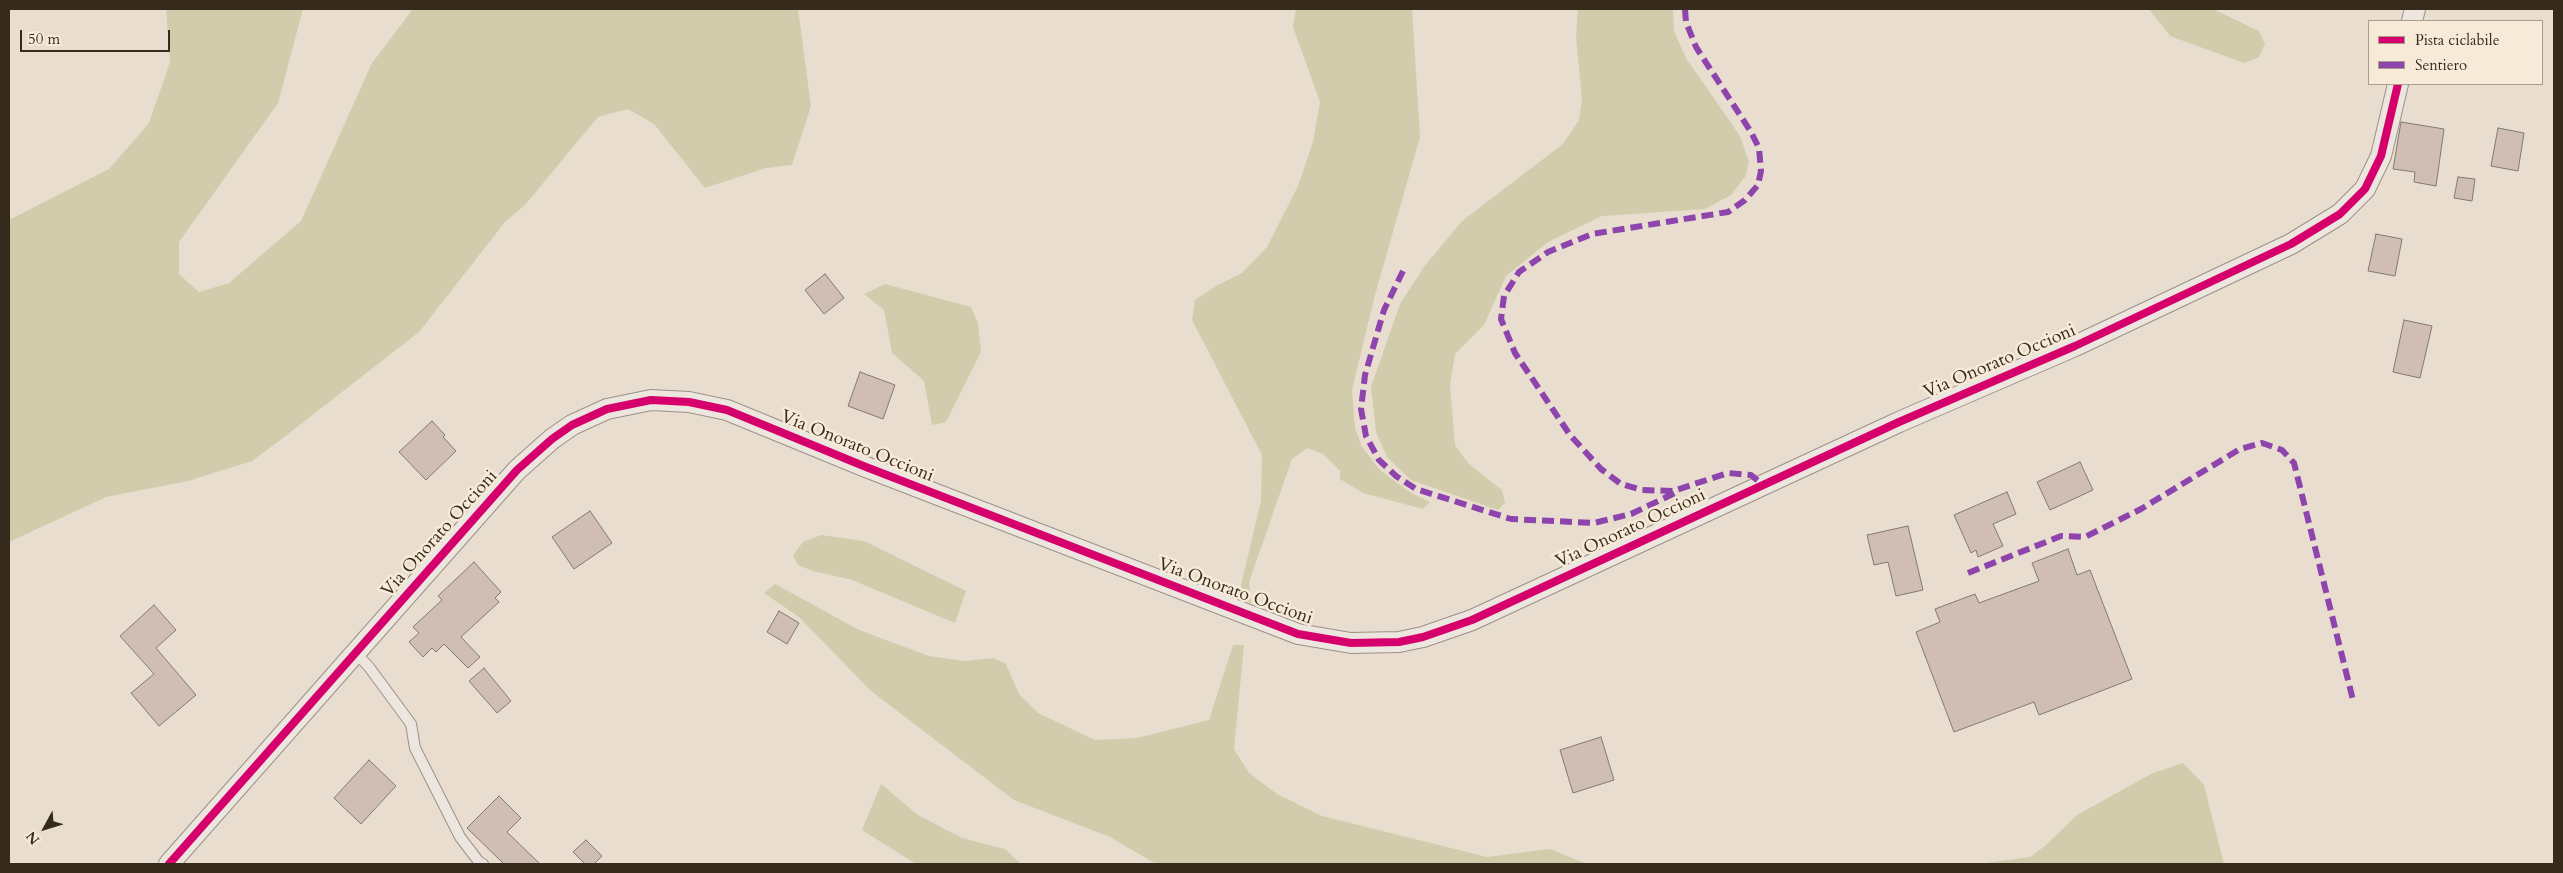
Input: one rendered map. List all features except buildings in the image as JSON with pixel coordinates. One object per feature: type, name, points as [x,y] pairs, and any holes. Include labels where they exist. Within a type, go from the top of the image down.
[{"type":"street","name":"Via Onorato Occioni","points":[[169,864],[497,492],[538,450],[584,419],[616,406],[651,400],[689,402],[728,410],[866,467],[1298,634],[1336,642],[1367,644],[1423,637],[1472,620],[1899,422],[2084,342],[2291,244],[2340,214],[2365,189],[2381,156],[2398,85]]},
{"type":"lane","points":[[355,652],[369,667],[411,724],[415,748],[460,837],[479,862],[484,864]]},
{"type":"shaded area","points":[[166,9],[303,9],[278,103],[179,242],[179,274],[199,292],[229,283],[301,221],[372,63],[413,9],[798,9],[811,106],[792,165],[766,168],[705,188],[654,124],[628,109],[598,117],[525,205],[505,222],[419,332],[252,461],[188,481],[106,497],[9,542],[9,220],[109,169],[149,123],[170,62]]},
{"type":"shaded area","points":[[1296,9],[1412,9],[1420,137],[1375,295],[1352,390],[1355,428],[1362,447],[1380,470],[1411,493],[1430,502],[1423,509],[1363,493],[1340,479],[1340,471],[1323,454],[1307,448],[1292,459],[1249,582],[1251,603],[1238,598],[1261,501],[1262,455],[1192,320],[1195,300],[1216,286],[1242,273],[1267,247],[1298,186],[1313,142],[1320,102],[1293,27]]},
{"type":"shaded area","points":[[1578,9],[1673,9],[1674,31],[1686,58],[1740,136],[1749,162],[1745,177],[1731,195],[1705,209],[1602,216],[1548,242],[1506,276],[1484,325],[1455,354],[1450,385],[1455,445],[1469,464],[1502,490],[1505,503],[1498,510],[1411,480],[1387,457],[1376,432],[1371,387],[1400,304],[1424,267],[1462,221],[1563,144],[1579,120],[1582,99],[1576,37]]},
{"type":"shaded area","points":[[2149,9],[2213,9],[2259,31],[2265,44],[2259,57],[2244,63],[2170,36]]},
{"type":"shaded area","points":[[885,284],[971,307],[978,324],[981,352],[946,422],[932,425],[924,381],[892,353],[884,310],[864,294]]},
{"type":"shaded area","points":[[821,535],[864,541],[966,591],[955,623],[852,580],[813,571],[798,565],[793,555],[803,542]]},
{"type":"shaded area","points":[[775,584],[859,630],[929,656],[965,661],[993,658],[1006,664],[1019,694],[1038,713],[1095,740],[1137,738],[1209,720],[1233,645],[1244,645],[1234,749],[1249,773],[1277,794],[1322,816],[1487,857],[1550,849],[1587,864],[1156,864],[1110,837],[1014,800],[871,691],[799,617],[764,593]]},
{"type":"shaded area","points":[[2183,763],[2204,785],[2224,864],[1978,864],[2030,857],[2046,845],[2077,815],[2151,774]]},
{"type":"shaded area","points":[[881,784],[918,815],[962,838],[1005,849],[1021,864],[916,864],[862,830]]},
{"type":"marked path","points":[[1685,9],[1686,22],[1696,47],[1751,132],[1759,148],[1761,171],[1758,185],[1745,200],[1728,212],[1592,234],[1548,252],[1519,272],[1504,296],[1501,319],[1515,353],[1570,435],[1601,469],[1621,484],[1642,490],[1673,491],[1728,473],[1751,475],[1763,485]]},
{"type":"marked path","points":[[1403,271],[1384,310],[1365,375],[1361,409],[1366,436],[1379,460],[1396,476],[1416,489],[1511,519],[1594,523],[1631,514],[1677,492]]},
{"type":"marked path","points":[[1968,573],[2061,536],[2085,537],[2141,509],[2240,449],[2262,443],[2282,450],[2294,463],[2353,700]]},
{"type":"cycle path","points":[[169,864],[517,470],[552,439],[572,425],[607,409],[651,400],[689,402],[727,410],[866,467],[1298,634],[1351,643],[1399,642],[1423,637],[1472,620],[1899,422],[2075,346],[2291,244],[2340,214],[2365,189],[2381,156],[2398,85]]}]
